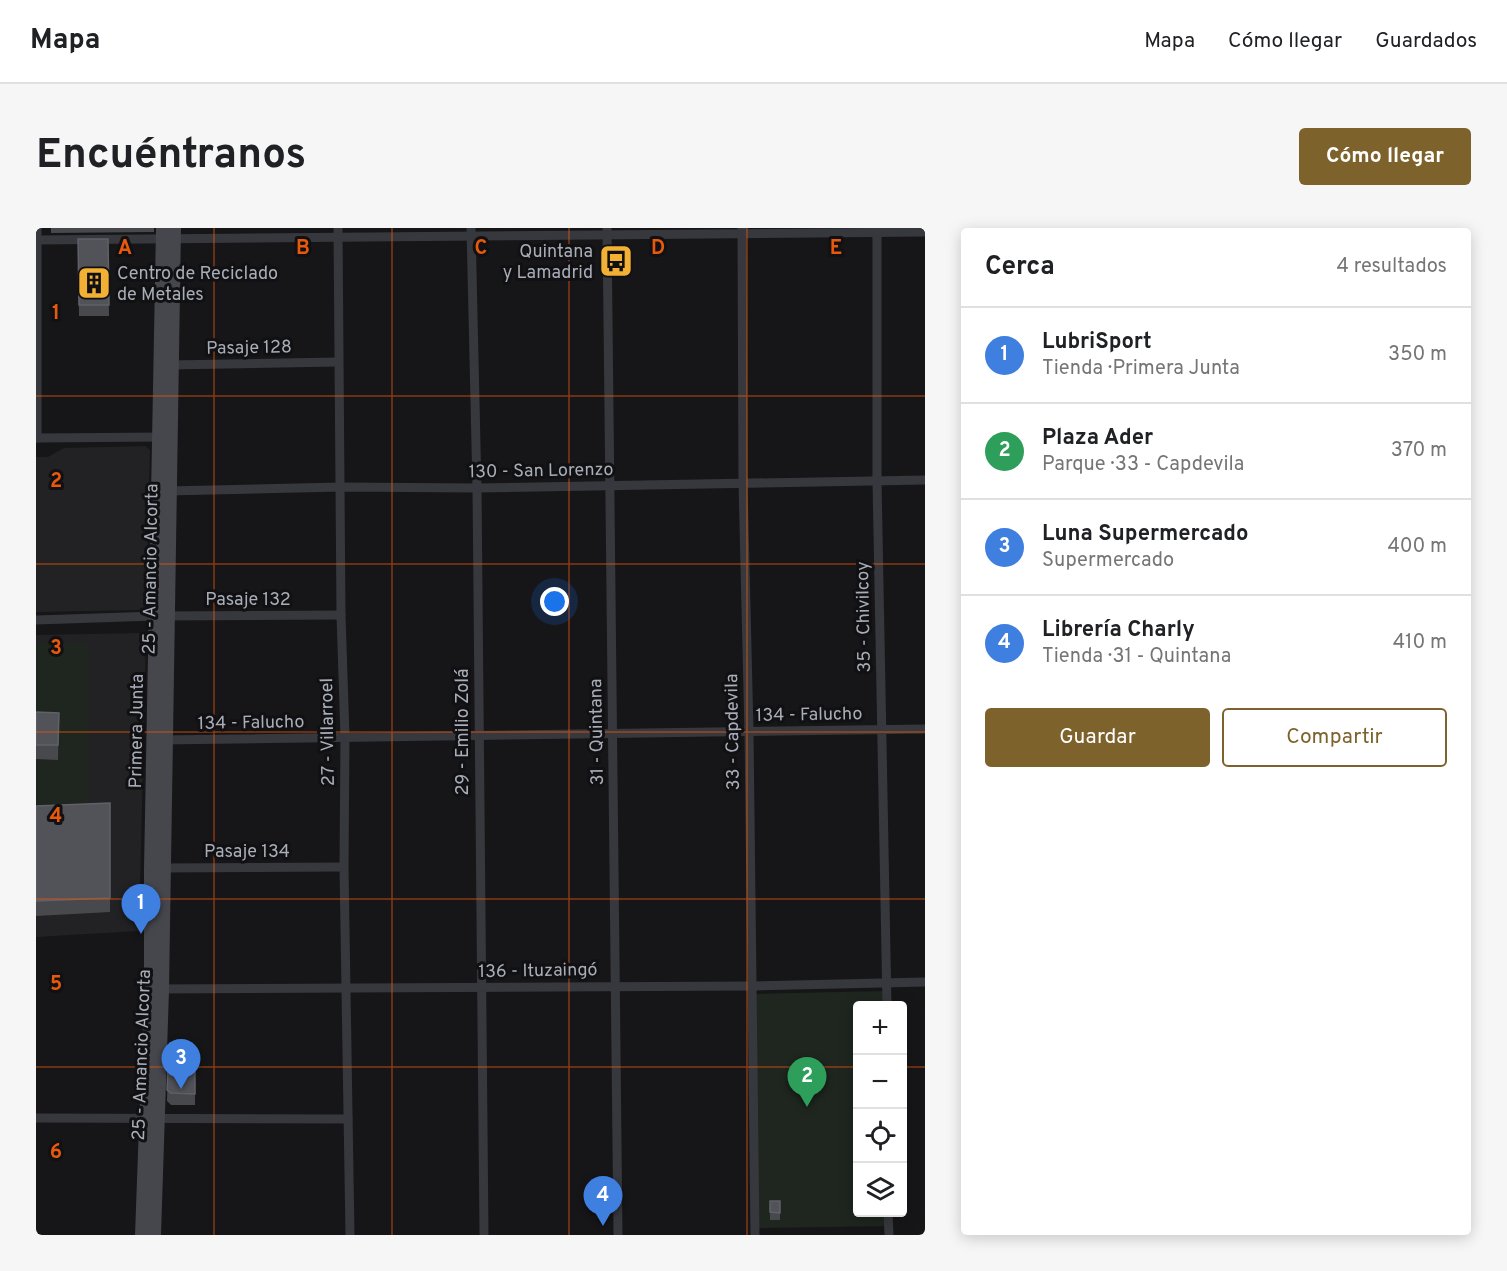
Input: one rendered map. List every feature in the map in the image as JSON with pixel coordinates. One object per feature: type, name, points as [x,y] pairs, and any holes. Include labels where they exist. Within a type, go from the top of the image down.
[{"type":"main road","name":"Primera Junta","points":[[156,989],[168,233]]},
{"type":"main road","name":"25 - Amancio Alcorta","points":[[154,1235],[152,1120],[156,989]]},
{"type":"main road","points":[[142,1235],[152,1120]]},
{"type":"street","points":[[37,228],[37,438],[165,437]]},
{"type":"street","points":[[37,240],[168,233],[742,230],[925,232]]},
{"type":"street","name":"33 - Capdevila","points":[[742,230],[743,483],[749,732],[755,1235]]},
{"type":"street","name":"35 - Chivilcoy","points":[[878,230],[877,480],[887,1001]]},
{"type":"street","name":"31 - Quintana","points":[[607,231],[618,1235]]},
{"type":"street","name":"29 - Emilio Zolá","points":[[471,232],[477,488],[484,1235]]},
{"type":"street","name":"27 - Villarroel","points":[[338,233],[340,615],[345,737],[344,867],[350,1235]]},
{"type":"street","name":"Pasaje 128","points":[[166,364],[338,362]]},
{"type":"street","name":"130 - San Lorenzo","points":[[164,491],[925,480]]},
{"type":"street","name":"Pasaje 132","points":[[36,620],[162,616],[340,615]]},
{"type":"street","name":"134 - Falucho","points":[[159,740],[925,729]]},
{"type":"street","name":"Pasaje 134","points":[[157,868],[344,867]]},
{"type":"street","name":"136 - Ituzaingó","points":[[156,989],[752,986],[925,982]]},
{"type":"street","points":[[36,1118],[348,1119]]},
{"type":"street","points":[[888,1217],[889,1235]]},
{"type":"shaded area","points":[[145,446],[150,450],[146,606],[142,610],[36,612],[36,457],[48,457],[64,448]]},
{"type":"shaded area","points":[[142,633],[146,637],[139,931],[36,937],[36,635]]},
{"type":"shaded area","points":[[36,643],[88,643],[88,816],[36,816],[36,761],[59,761],[59,727],[36,726]]},
{"type":"shaded area","points":[[884,991],[884,1001],[853,1001],[853,1217],[888,1217],[888,1226],[759,1228],[753,994]]},
{"type":"building","name":"Centro de Reciclado de Metales","points":[[78,239],[108,239],[109,305],[79,305]]},
{"type":"building","points":[[36,712],[59,713],[58,745],[36,745]]},
{"type":"building","points":[[110,803],[110,898],[36,901],[36,806]]},
{"type":"building","points":[[168,1066],[195,1066],[195,1094],[171,1093],[167,1090]]},
{"type":"building","points":[[770,1201],[780,1201],[780,1213],[770,1212]]},
{"type":"place","name":"Quintana y Lamadrid","points":[[616,261]]},
{"type":"place","name":"Centro de Reciclado de Metales","points":[[94,283]]},
{"type":"place","name":"LubriSport","points":[[141,934]]},
{"type":"place","name":"Luna Supermercado","points":[[181,1089]]},
{"type":"place","name":"Plaza Ader","points":[[807,1107]]},
{"type":"place","name":"Librería Charly","points":[[603,1226]]}]
